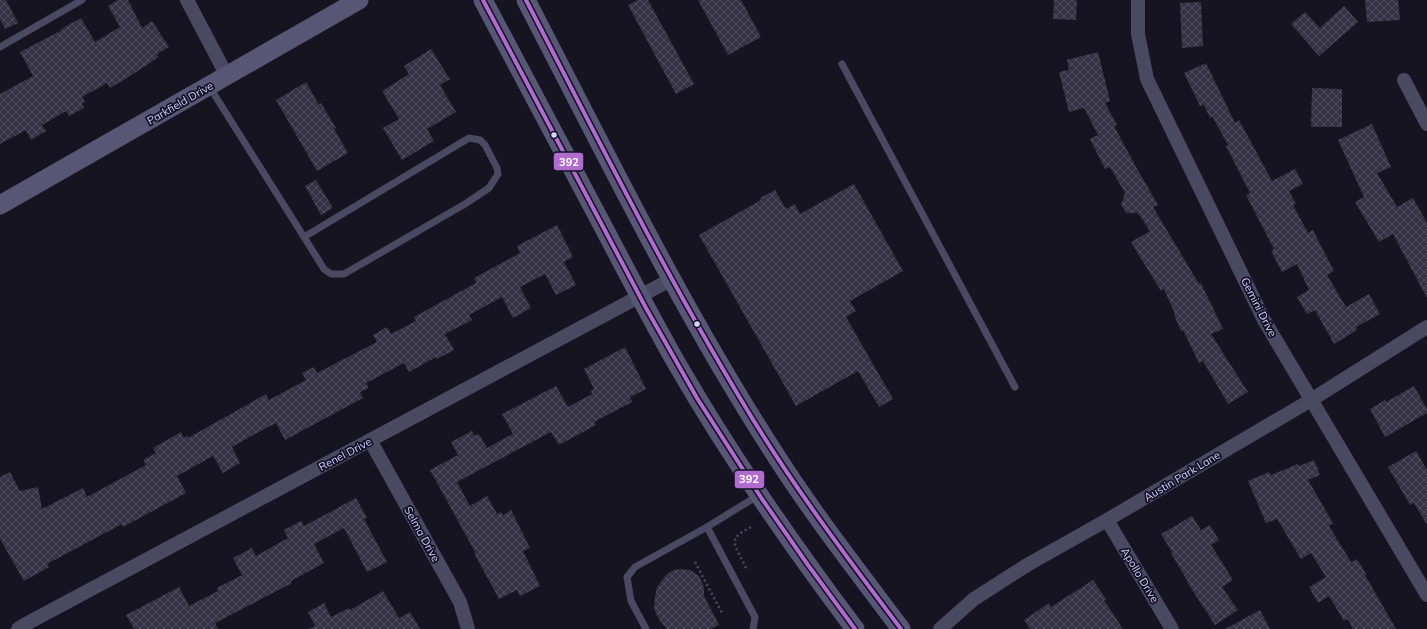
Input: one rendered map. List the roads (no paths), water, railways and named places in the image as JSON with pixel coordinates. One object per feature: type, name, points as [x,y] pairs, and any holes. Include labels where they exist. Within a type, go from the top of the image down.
[{"type":"main road","name":"Parkfield Drive","points":[[0,205],[359,0]]},
{"type":"main road","points":[[483,0],[677,364],[759,495],[802,558],[855,629]]},
{"type":"main road","points":[[526,0],[672,279],[735,391],[778,460],[842,550],[901,629]]},
{"type":"street","points":[[187,0],[227,76]]},
{"type":"street","name":"Gemini Drive","points":[[1138,0],[1138,34],[1147,79],[1264,320],[1427,595]]},
{"type":"street","points":[[1404,80],[1427,124]]},
{"type":"street","name":"Renel Drive","points":[[18,629],[672,279]]},
{"type":"street","name":"Austin Park Lane","points":[[940,629],[974,599],[1027,565],[1107,520],[1311,400],[1427,327]]},
{"type":"street","name":"Selma Drive","points":[[370,440],[460,602],[468,629]]},
{"type":"street","name":"Apollo Drive","points":[[1107,520],[1172,629]]},
{"type":"lane","points":[[0,47],[82,0]]},
{"type":"lane","points":[[842,64],[1015,387]]},
{"type":"lane","points":[[209,86],[324,270],[331,274],[344,274],[465,204],[489,188],[498,174],[497,168],[485,145],[480,140],[469,138],[304,237]]},
{"type":"lane","points":[[646,629],[631,601],[627,577],[635,567],[707,527],[759,495]]},
{"type":"lane","points":[[707,527],[755,617],[753,629]]}]
